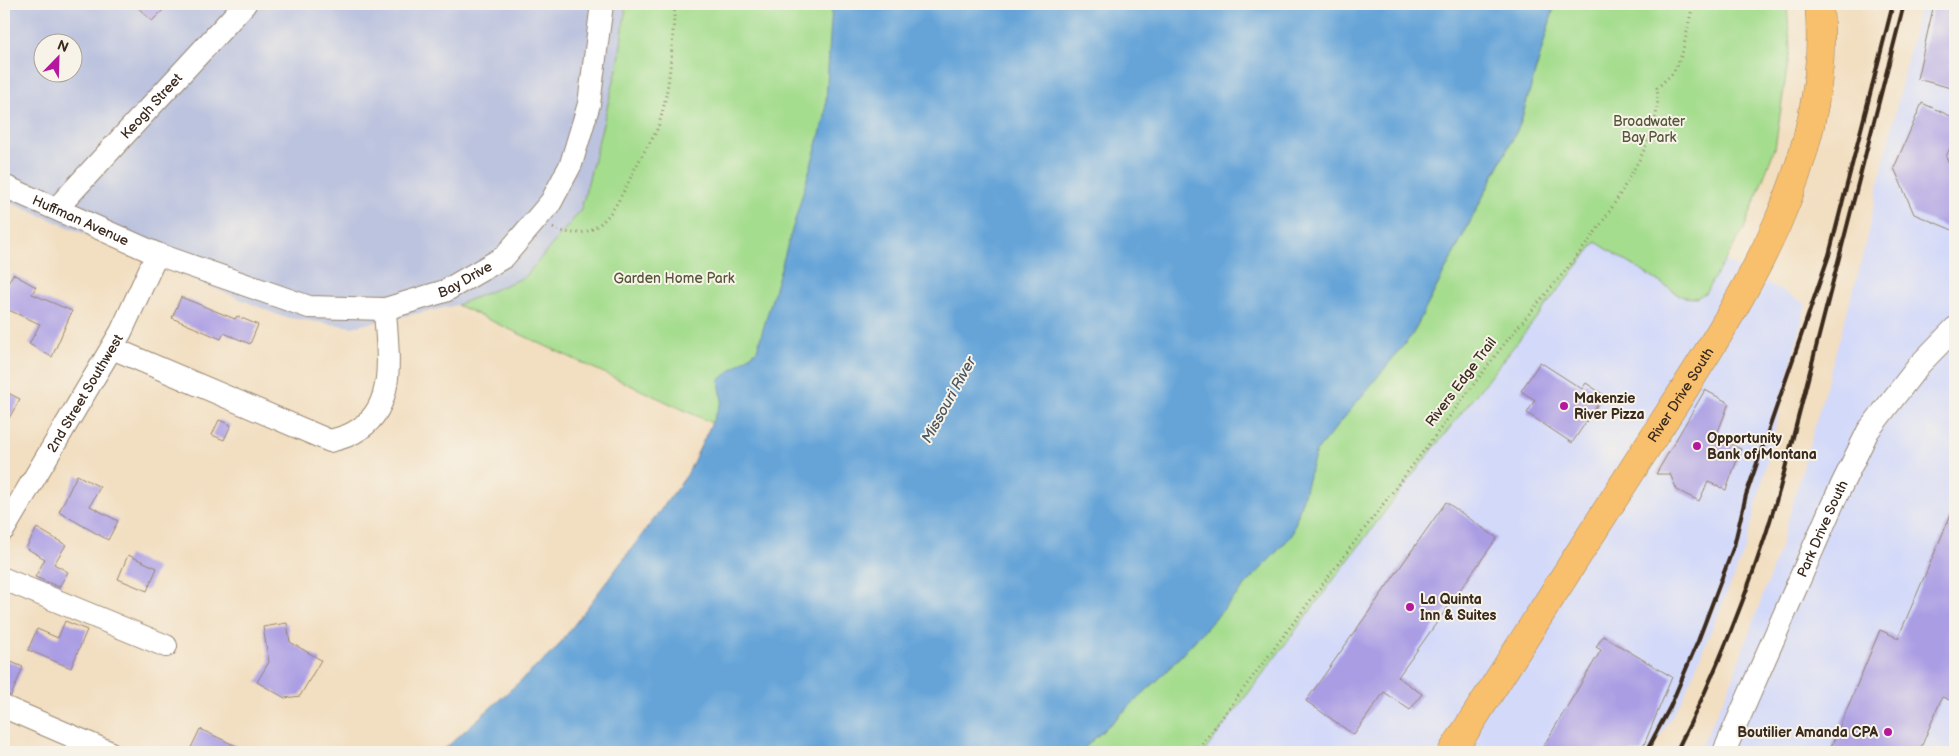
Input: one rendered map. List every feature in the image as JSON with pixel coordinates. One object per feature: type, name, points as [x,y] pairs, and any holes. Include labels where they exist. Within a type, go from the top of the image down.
[{"type":"main road","name":"River Drive South","points":[[1452,752],[1714,342],[1754,272],[1782,215],[1799,166],[1818,92],[1819,4]]},
{"type":"street","name":"Keogh Street","points":[[57,208],[245,4]]},
{"type":"street","name":"Bay Drive","points":[[156,254],[309,307],[385,309],[445,291],[504,257],[551,202],[571,164],[590,104],[602,4]]},
{"type":"street","name":"Huffman Avenue","points":[[4,186],[57,208],[156,254]]},
{"type":"street","name":"2nd Street Southwest","points":[[4,529],[112,348],[156,254]]},
{"type":"street","points":[[112,348],[330,441],[353,433],[378,411],[389,376],[385,309]]},
{"type":"street","name":"Park Drive South","points":[[1724,752],[1833,503],[1868,431],[1920,364],[1955,328]]},
{"type":"street","points":[[4,578],[166,646]]},
{"type":"street","points":[[4,707],[109,752]]},
{"type":"path","points":[[537,218],[566,234],[588,232],[602,222],[616,206],[659,126],[670,66],[675,4]]},
{"type":"path","name":"Rivers Edge Trail","points":[[1196,752],[1516,329],[1581,251],[1619,195],[1654,124],[1659,105],[1657,88],[1673,73],[1682,54],[1693,4]]},
{"type":"shaded area","points":[[4,4],[626,4],[619,61],[581,210],[525,277],[457,305],[352,327],[283,317],[4,200]]},
{"type":"shaded area","points":[[1920,4],[1955,4],[1955,752],[1698,752],[1729,688],[1780,548],[1860,266]]},
{"type":"shaded area","points":[[1596,242],[1683,297],[1705,293],[1725,260],[1806,304],[1746,547],[1684,696],[1651,752],[1204,752],[1407,482]]},
{"type":"green space","name":"Garden Home Park","points":[[626,4],[849,4],[797,289],[725,429],[457,305],[525,277],[581,210],[619,61]]},
{"type":"green space","name":"Broadwater Bay Park","points":[[1555,4],[1787,4],[1790,49],[1775,148],[1744,229],[1705,293],[1696,298],[1683,297],[1596,242],[1407,482],[1204,752],[1080,752],[1163,675],[1292,535],[1316,451],[1412,335],[1520,125]]},
{"type":"water","name":"Missouri River","points":[[832,4],[1555,4],[1520,124],[1412,335],[1316,452],[1292,535],[1163,675],[1080,752],[441,752],[555,650],[687,475],[722,401],[719,380],[757,350],[825,117]]},
{"type":"building","points":[[134,4],[169,4],[152,21]]},
{"type":"building","points":[[1934,4],[1955,4],[1955,89],[1917,79]]},
{"type":"building","points":[[1922,103],[1955,118],[1955,136],[1946,157],[1955,176],[1955,231],[1914,214],[1894,168]]},
{"type":"building","points":[[13,274],[36,287],[32,294],[72,311],[52,357],[29,344],[40,324],[4,308],[4,291]]},
{"type":"building","points":[[181,297],[235,319],[237,316],[258,325],[250,344],[224,333],[221,339],[172,318]]},
{"type":"building","name":"Makenzie River Pizza","points":[[1540,362],[1582,389],[1586,383],[1604,395],[1572,443],[1527,413],[1535,400],[1521,391]]},
{"type":"building","points":[[1705,390],[1729,403],[1716,437],[1741,449],[1726,490],[1708,482],[1699,501],[1677,490],[1670,474],[1656,474]]},
{"type":"building","points":[[4,391],[20,399],[4,427]]},
{"type":"building","points":[[219,420],[231,425],[224,440],[212,435]]},
{"type":"building","points":[[77,475],[100,487],[90,506],[118,521],[108,540],[59,512]]},
{"type":"building","name":"La Quinta Inn & Suites","points":[[1446,502],[1497,538],[1398,677],[1422,694],[1410,710],[1384,692],[1354,735],[1306,701]]},
{"type":"building","points":[[1955,505],[1955,702],[1942,697],[1920,750],[1917,748],[1915,752],[1844,752],[1831,747],[1880,630],[1898,638]]},
{"type":"building","points":[[37,528],[66,545],[54,564],[68,572],[59,587],[35,577],[45,559],[26,548]]},
{"type":"building","points":[[128,555],[157,568],[147,591],[118,579]]},
{"type":"building","points":[[65,621],[87,630],[71,668],[28,650],[37,629],[58,638]]},
{"type":"building","points":[[287,623],[290,642],[321,660],[300,696],[285,698],[257,682],[269,662],[263,627]]},
{"type":"building","points":[[1603,636],[1672,677],[1641,752],[1540,752],[1601,650],[1596,647]]},
{"type":"building","points":[[4,659],[23,667],[11,696],[4,694]]},
{"type":"building","points":[[200,729],[249,752],[189,752]]},
{"type":"railway","points":[[1646,752],[1670,707],[1698,641],[1734,546],[1746,495],[1829,255],[1893,4]]},
{"type":"railway","points":[[1676,752],[1721,655],[1747,590],[1770,523],[1904,4]]},
{"type":"place","name":"Makenzie River Pizza","points":[[1564,406]]},
{"type":"place","name":"Opportunity Bank of Montana","points":[[1697,446]]},
{"type":"place","name":"La Quinta Inn & Suites","points":[[1410,607]]},
{"type":"place","name":"Boutilier Amanda CPA","points":[[1888,732]]}]
